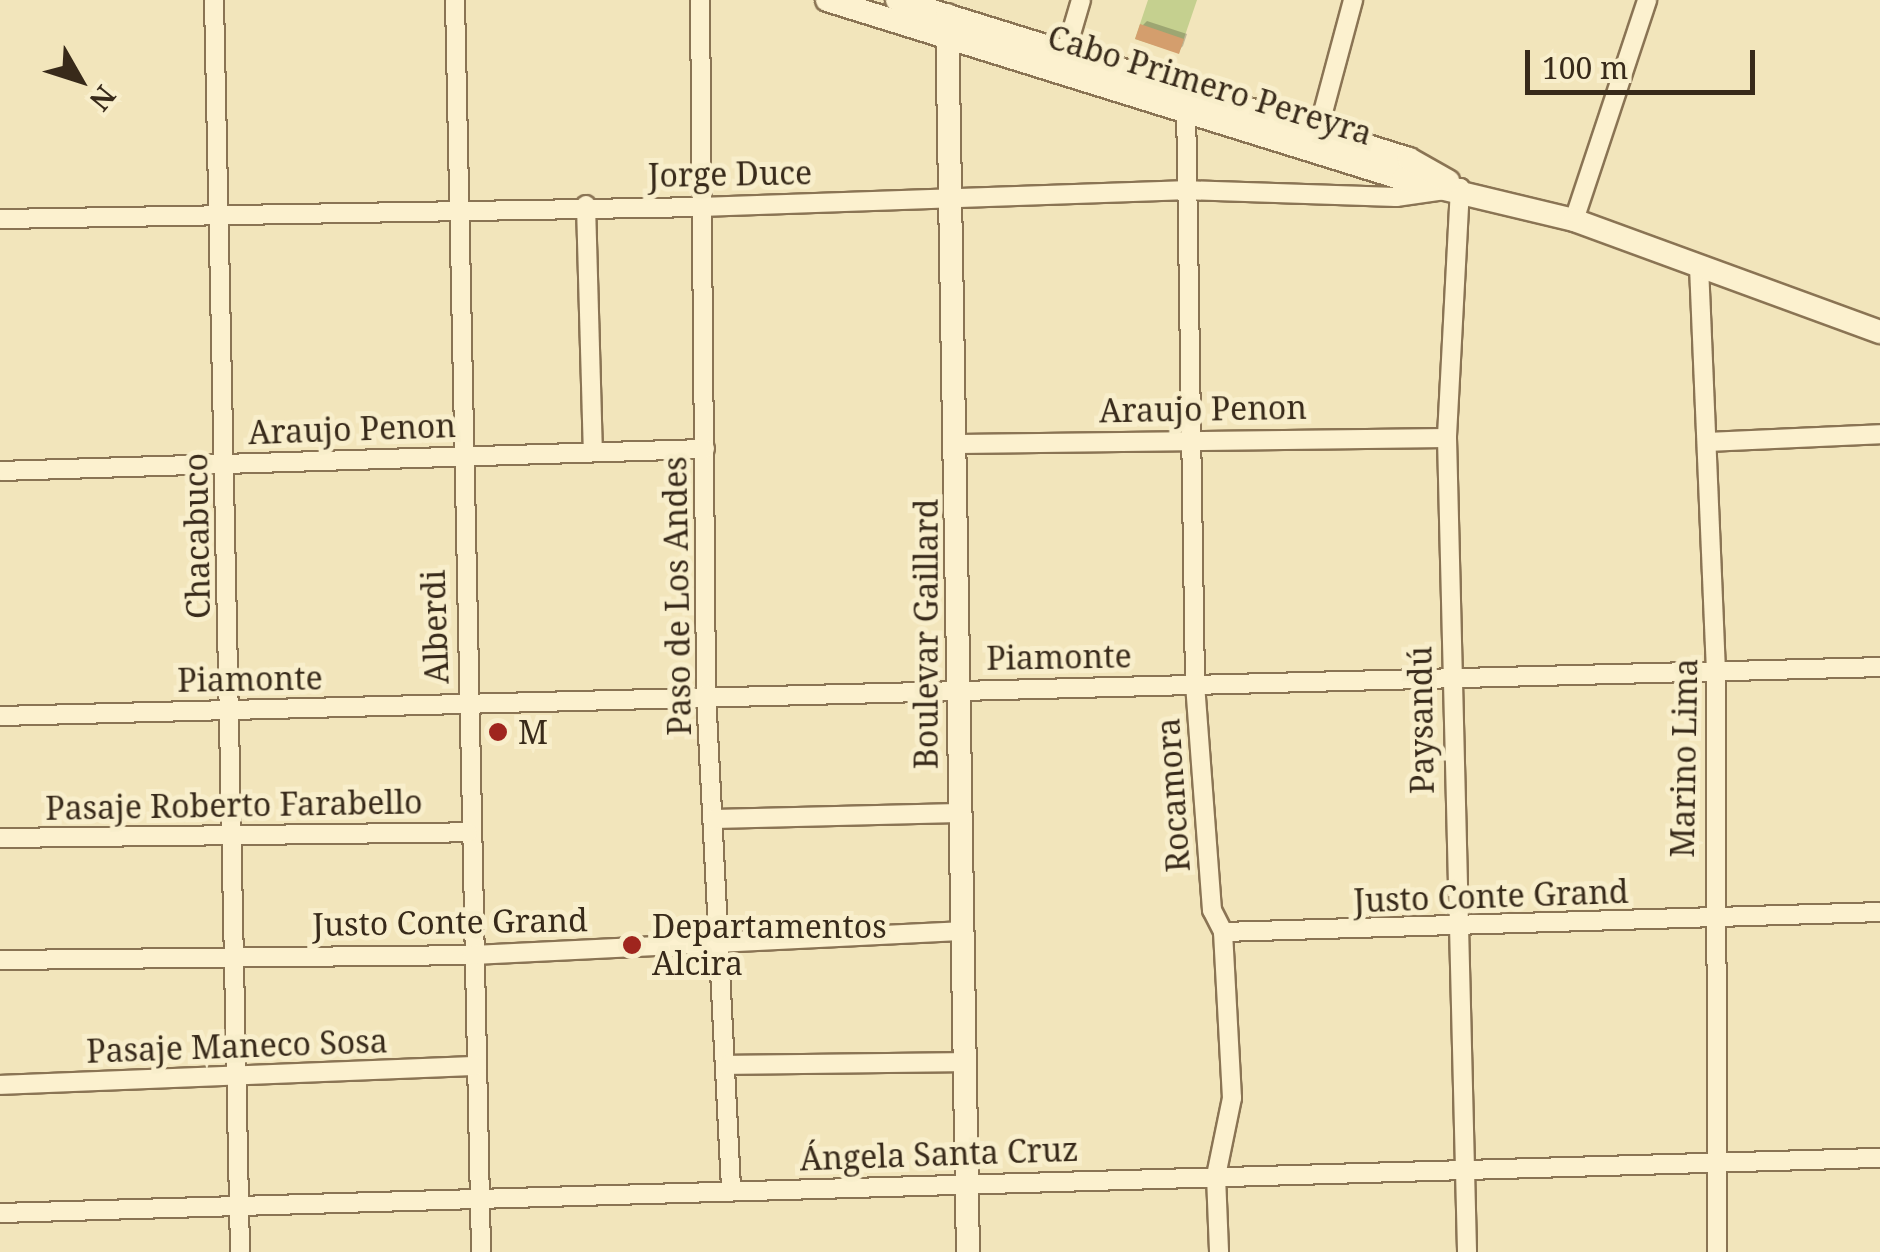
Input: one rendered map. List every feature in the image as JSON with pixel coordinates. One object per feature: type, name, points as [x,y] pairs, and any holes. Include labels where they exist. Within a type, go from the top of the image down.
[{"type":"street","name":"Chacabuco","points":[[214,0],[222,214],[240,1252]]},
{"type":"street","name":"Alberdi","points":[[455,0],[460,456],[480,1252]]},
{"type":"street","name":"Paso de Los Andes","points":[[700,0],[706,694],[728,1064],[731,1190]]},
{"type":"street","name":"Cabo Primero Pereyra","points":[[827,0],[904,7],[947,27],[1187,100],[1318,131],[1409,159],[1460,188]]},
{"type":"street","points":[[1066,50],[1081,0]]},
{"type":"street","points":[[1318,131],[1353,0]]},
{"type":"street","points":[[1574,220],[1647,0]]},
{"type":"street","name":"Cabo Primero Pereyra","points":[[947,27],[1066,50],[1187,100],[1403,179],[1460,188],[1574,220],[1880,332]]},
{"type":"street","name":"Boulevar Gaillard","points":[[947,27],[959,444],[957,690],[968,1252]]},
{"type":"street","name":"Rocamora","points":[[1187,100],[1183,190],[1195,684],[1212,910],[1223,932],[1232,1098],[1216,1176],[1219,1252]]},
{"type":"street","name":"Jorge Duce","points":[[0,218],[586,205],[700,207],[1183,190],[1396,197],[1460,188]]},
{"type":"street","name":"Paysandú","points":[[1460,188],[1447,438],[1466,1252]]},
{"type":"street","points":[[586,205],[593,452]]},
{"type":"street","name":"Marino Lima","points":[[1699,266],[1716,672],[1712,916],[1717,1252]]},
{"type":"street","points":[[1707,442],[1880,434]]},
{"type":"street","name":"Araujo Penon","points":[[959,444],[1188,438],[1447,438]]},
{"type":"street","name":"Araujo Penon","points":[[0,471],[706,449]]},
{"type":"street","name":"Piamonte","points":[[0,716],[467,705],[706,694],[1880,667]]},
{"type":"street","points":[[713,819],[960,813]]},
{"type":"street","name":"Pasaje Roberto Farabello","points":[[0,838],[468,832]]},
{"type":"street","name":"Justo Conte Grand","points":[[1223,932],[1456,930],[1712,916],[1880,912]]},
{"type":"street","name":"Justo Conte Grand","points":[[0,960],[234,954],[472,954],[722,946],[960,931]]},
{"type":"street","points":[[728,1064],[963,1062]]},
{"type":"street","name":"Pasaje Maneco Sosa","points":[[0,1086],[477,1066]]},
{"type":"street","name":"Ángela Santa Cruz","points":[[0,1213],[1880,1158]]},
{"type":"green space","points":[[1148,0],[1197,0],[1179,53],[1135,39]]},
{"type":"building","points":[[1140,24],[1184,39],[1179,54],[1135,39]]},
{"type":"place","name":"M","points":[[498,732]]},
{"type":"place","name":"Departamentos Alcira","points":[[632,945]]}]
